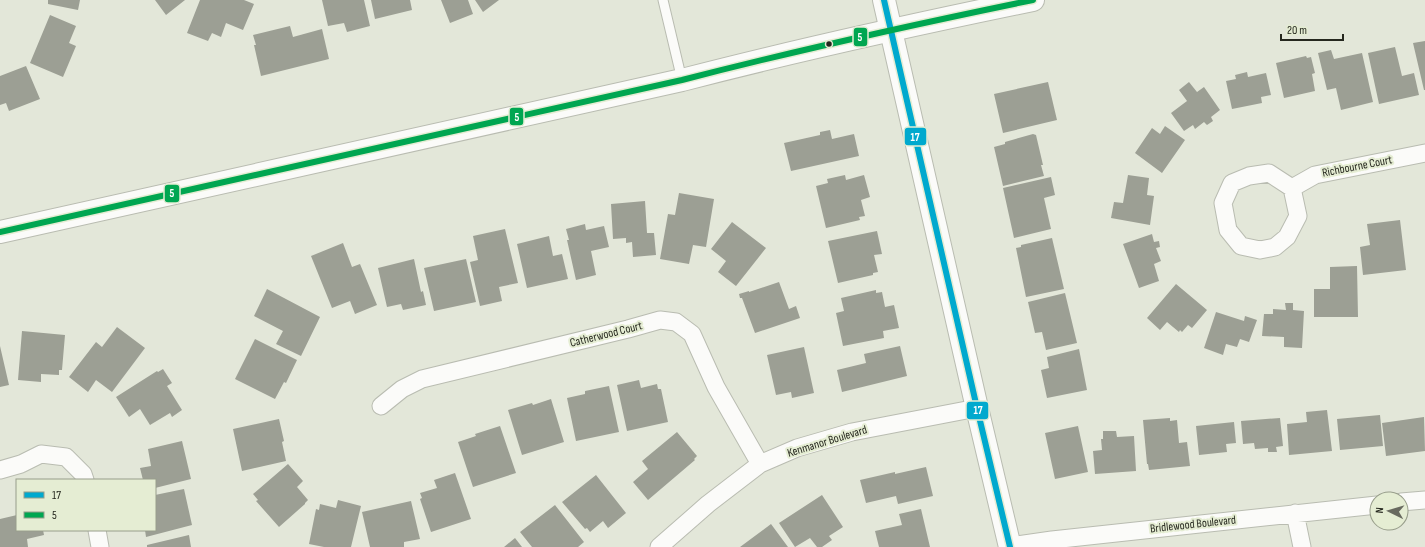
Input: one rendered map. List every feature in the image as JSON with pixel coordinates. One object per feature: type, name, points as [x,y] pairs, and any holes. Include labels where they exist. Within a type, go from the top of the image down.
[{"type":"main road","points":[[884,0],[1010,547]]},
{"type":"main road","points":[[0,232],[1033,0]]},
{"type":"street","name":"Richbourne Court","points":[[1292,188],[1315,175],[1425,153]]},
{"type":"street","points":[[1269,173],[1292,188],[1298,216],[1287,237],[1275,247],[1260,250],[1241,246],[1228,230],[1223,203],[1232,183],[1249,176],[1269,173]]},
{"type":"street","name":"Catherwood Court","points":[[381,406],[402,389],[422,379],[660,320],[676,322],[692,334],[716,387],[760,464]]},
{"type":"street","name":"Kenmanor Boulevard","points":[[659,547],[708,504],[760,464],[797,448],[852,432],[977,408]]},
{"type":"street","points":[[0,470],[21,464],[41,454],[66,457],[83,474],[85,479]]},
{"type":"street","points":[[1409,501],[1425,500]]},
{"type":"street","name":"Bridlewood Boulevard","points":[[1010,547],[1052,540],[1369,506]]},
{"type":"street","points":[[1295,513],[1302,547]]},
{"type":"street","points":[[97,531],[100,547]]},
{"type":"lane","points":[[663,0],[682,80]]},
{"type":"building","points":[[48,0],[80,0],[78,10],[48,4]]},
{"type":"building","points":[[155,0],[185,0],[166,15]]},
{"type":"building","points":[[200,0],[244,0],[254,4],[243,30],[226,23],[221,37],[212,33],[208,41],[187,33]]},
{"type":"building","points":[[322,0],[364,0],[370,26],[347,32],[344,23],[328,26]]},
{"type":"building","points":[[371,0],[410,0],[412,10],[375,19]]},
{"type":"building","points":[[441,0],[468,0],[473,14],[450,23]]},
{"type":"building","points":[[475,0],[499,0],[483,12]]},
{"type":"building","points":[[50,15],[76,26],[69,43],[76,46],[63,77],[30,63]]},
{"type":"building","points":[[290,26],[293,37],[322,29],[329,59],[261,76],[253,35]]},
{"type":"building","points":[[1425,41],[1425,90],[1424,90],[1413,43]]},
{"type":"building","points":[[1395,47],[1402,76],[1414,73],[1419,95],[1379,104],[1368,53]]},
{"type":"building","points":[[1331,50],[1334,59],[1362,53],[1373,102],[1341,110],[1336,88],[1327,90],[1318,53]]},
{"type":"building","points":[[1306,56],[1307,58],[1311,57],[1315,73],[1312,74],[1315,91],[1284,98],[1276,63]]},
{"type":"building","points":[[26,66],[40,99],[9,111],[6,103],[0,105],[0,76]]},
{"type":"building","points":[[1247,72],[1248,77],[1266,73],[1271,95],[1261,97],[1262,103],[1232,109],[1226,81],[1236,79],[1235,75]]},
{"type":"building","points":[[1048,82],[1057,120],[1003,133],[994,94]]},
{"type":"building","points":[[1189,82],[1197,92],[1204,87],[1220,110],[1211,117],[1213,121],[1207,125],[1204,122],[1195,129],[1193,125],[1184,131],[1171,113],[1187,101],[1179,90]]},
{"type":"building","points":[[1165,126],[1185,140],[1162,173],[1135,153],[1152,128],[1160,134]]},
{"type":"building","points":[[830,130],[832,139],[854,134],[859,156],[791,171],[784,143],[820,135],[820,132]]},
{"type":"building","points":[[1033,134],[1036,135],[1044,176],[1003,186],[994,147],[1005,144],[1005,142]]},
{"type":"building","points":[[845,175],[846,180],[864,175],[870,197],[861,200],[865,216],[859,217],[860,220],[826,228],[816,186],[828,183],[827,179]]},
{"type":"building","points":[[1128,175],[1149,178],[1147,195],[1154,196],[1150,225],[1111,218],[1114,202],[1123,203]]},
{"type":"building","points":[[1051,177],[1055,195],[1044,198],[1051,229],[1014,238],[1003,188]]},
{"type":"building","points":[[679,193],[714,199],[706,247],[693,245],[689,264],[660,259],[668,214],[675,215]]},
{"type":"building","points":[[645,201],[647,233],[654,233],[656,255],[633,257],[632,242],[626,243],[626,238],[613,239],[611,204]]},
{"type":"building","points":[[1400,220],[1406,270],[1363,275],[1360,247],[1370,245],[1367,224]]},
{"type":"building","points":[[732,222],[766,248],[736,286],[718,272],[726,261],[711,249]]},
{"type":"building","points":[[585,224],[586,230],[604,226],[609,247],[591,251],[596,275],[576,280],[566,229]]},
{"type":"building","points":[[505,229],[518,283],[499,287],[502,301],[480,306],[470,262],[478,260],[473,236]]},
{"type":"building","points":[[877,231],[882,254],[874,255],[878,272],[873,273],[873,275],[838,283],[828,241]]},
{"type":"building","points":[[1152,234],[1154,242],[1159,241],[1160,247],[1156,248],[1161,261],[1154,264],[1159,281],[1139,288],[1123,244]]},
{"type":"building","points":[[549,236],[553,256],[562,254],[568,279],[527,288],[517,244]]},
{"type":"building","points":[[1052,238],[1064,289],[1026,297],[1016,248],[1021,247],[1021,245]]},
{"type":"building","points":[[343,243],[352,267],[360,264],[377,305],[355,314],[350,301],[332,308],[311,256]]},
{"type":"building","points":[[414,259],[421,292],[423,291],[426,305],[403,310],[401,304],[387,307],[378,268]]},
{"type":"building","points":[[466,259],[476,302],[434,311],[424,268]]},
{"type":"building","points":[[1357,266],[1358,317],[1314,317],[1314,289],[1330,289],[1330,267]]},
{"type":"building","points":[[779,282],[789,309],[796,306],[800,318],[755,333],[742,298],[740,298],[739,294]]},
{"type":"building","points":[[1176,284],[1207,310],[1192,328],[1188,325],[1182,332],[1180,330],[1179,332],[1167,322],[1160,330],[1147,318]]},
{"type":"building","points":[[267,289],[320,317],[301,356],[276,344],[283,331],[254,316]]},
{"type":"building","points":[[876,290],[876,293],[882,292],[885,307],[894,305],[899,328],[883,331],[884,338],[843,346],[836,313],[844,311],[841,298]]},
{"type":"building","points":[[1065,293],[1077,343],[1046,350],[1042,332],[1035,333],[1028,302]]},
{"type":"building","points":[[1285,303],[1293,303],[1293,310],[1304,311],[1302,348],[1284,347],[1284,337],[1262,336],[1264,314],[1273,314],[1273,309],[1286,310]]},
{"type":"building","points":[[1216,312],[1244,321],[1245,316],[1257,320],[1249,342],[1240,339],[1237,347],[1226,344],[1223,355],[1204,348]]},
{"type":"building","points":[[117,327],[145,348],[112,392],[96,380],[88,392],[69,377],[96,342],[102,347]]},
{"type":"building","points":[[22,331],[65,335],[62,370],[59,370],[59,375],[41,374],[41,382],[18,380]]},
{"type":"building","points":[[255,339],[297,360],[286,383],[284,382],[275,399],[235,379]]},
{"type":"building","points":[[0,346],[9,385],[0,387]]},
{"type":"building","points":[[900,346],[907,376],[842,392],[837,370],[866,363],[864,354]]},
{"type":"building","points":[[804,347],[814,393],[792,398],[791,392],[776,395],[767,355]]},
{"type":"building","points":[[1079,349],[1087,390],[1047,398],[1041,370],[1049,368],[1047,357]]},
{"type":"building","points":[[163,369],[172,383],[167,386],[182,410],[172,417],[170,413],[150,425],[140,409],[129,417],[116,397],[157,371],[158,372]]},
{"type":"building","points":[[639,380],[641,388],[657,384],[658,389],[661,389],[668,422],[627,431],[617,385]]},
{"type":"building","points":[[609,386],[619,432],[576,441],[567,398],[585,394],[585,391]]},
{"type":"building","points":[[551,399],[564,442],[522,455],[508,410],[532,403],[533,405]]},
{"type":"building","points":[[1327,410],[1332,451],[1289,455],[1287,424],[1307,422],[1306,412]]},
{"type":"building","points":[[1380,415],[1383,446],[1340,450],[1337,419]]},
{"type":"building","points":[[1424,417],[1425,451],[1386,456],[1382,423]]},
{"type":"building","points":[[1170,418],[1170,421],[1177,420],[1179,443],[1187,442],[1190,466],[1149,470],[1147,464],[1143,420]]},
{"type":"building","points":[[1280,418],[1283,446],[1276,447],[1277,452],[1268,452],[1268,448],[1255,449],[1254,443],[1243,444],[1241,421]]},
{"type":"building","points":[[279,419],[284,441],[282,442],[286,461],[242,471],[233,429]]},
{"type":"building","points":[[1234,422],[1236,443],[1226,444],[1227,452],[1199,455],[1196,426]]},
{"type":"building","points":[[500,426],[516,473],[473,487],[458,442],[476,436],[475,434]]},
{"type":"building","points":[[1078,426],[1088,472],[1055,479],[1045,433]]},
{"type":"building","points":[[1103,431],[1116,431],[1117,437],[1134,436],[1136,471],[1095,474],[1093,451],[1102,450],[1101,439],[1103,439]]},
{"type":"building","points":[[677,432],[697,456],[694,459],[695,460],[648,500],[633,482],[648,469],[642,461]]},
{"type":"building","points":[[182,441],[191,479],[156,488],[156,479],[143,479],[140,468],[151,466],[148,449]]},
{"type":"building","points":[[288,464],[303,481],[297,487],[308,500],[279,527],[256,501],[258,500],[253,494]]},
{"type":"building","points":[[926,467],[933,496],[898,504],[896,496],[866,503],[860,480]]},
{"type":"building","points":[[455,473],[471,519],[431,532],[420,499],[422,498],[420,493],[437,488],[434,480]]},
{"type":"building","points":[[596,475],[626,513],[608,528],[603,521],[590,532],[587,528],[585,529],[562,502]]},
{"type":"building","points":[[184,489],[192,525],[146,537],[145,531],[156,531],[156,495]]},
{"type":"building","points":[[822,495],[843,527],[829,536],[832,540],[822,547],[817,547],[810,538],[795,547],[779,523]]},
{"type":"building","points":[[338,500],[361,506],[351,547],[324,547],[309,544],[316,509],[319,510],[320,504],[336,508]]},
{"type":"building","points":[[411,501],[420,539],[404,542],[404,547],[370,547],[362,512]]},
{"type":"building","points":[[555,505],[584,542],[578,547],[532,547],[520,532]]},
{"type":"building","points":[[921,509],[930,547],[879,547],[875,531],[902,525],[899,514]]},
{"type":"building","points":[[16,515],[16,531],[43,531],[44,535],[27,539],[28,547],[0,547],[0,519]]},
{"type":"building","points":[[771,524],[788,547],[740,547]]},
{"type":"building","points":[[189,535],[191,547],[147,547],[147,545]]},
{"type":"building","points":[[515,538],[522,547],[504,547]]},
{"type":"transit line","name":"17","points":[[884,0],[1010,547]]},
{"type":"transit line","name":"5","points":[[0,232],[682,80],[769,58],[945,18],[1033,0]]}]
